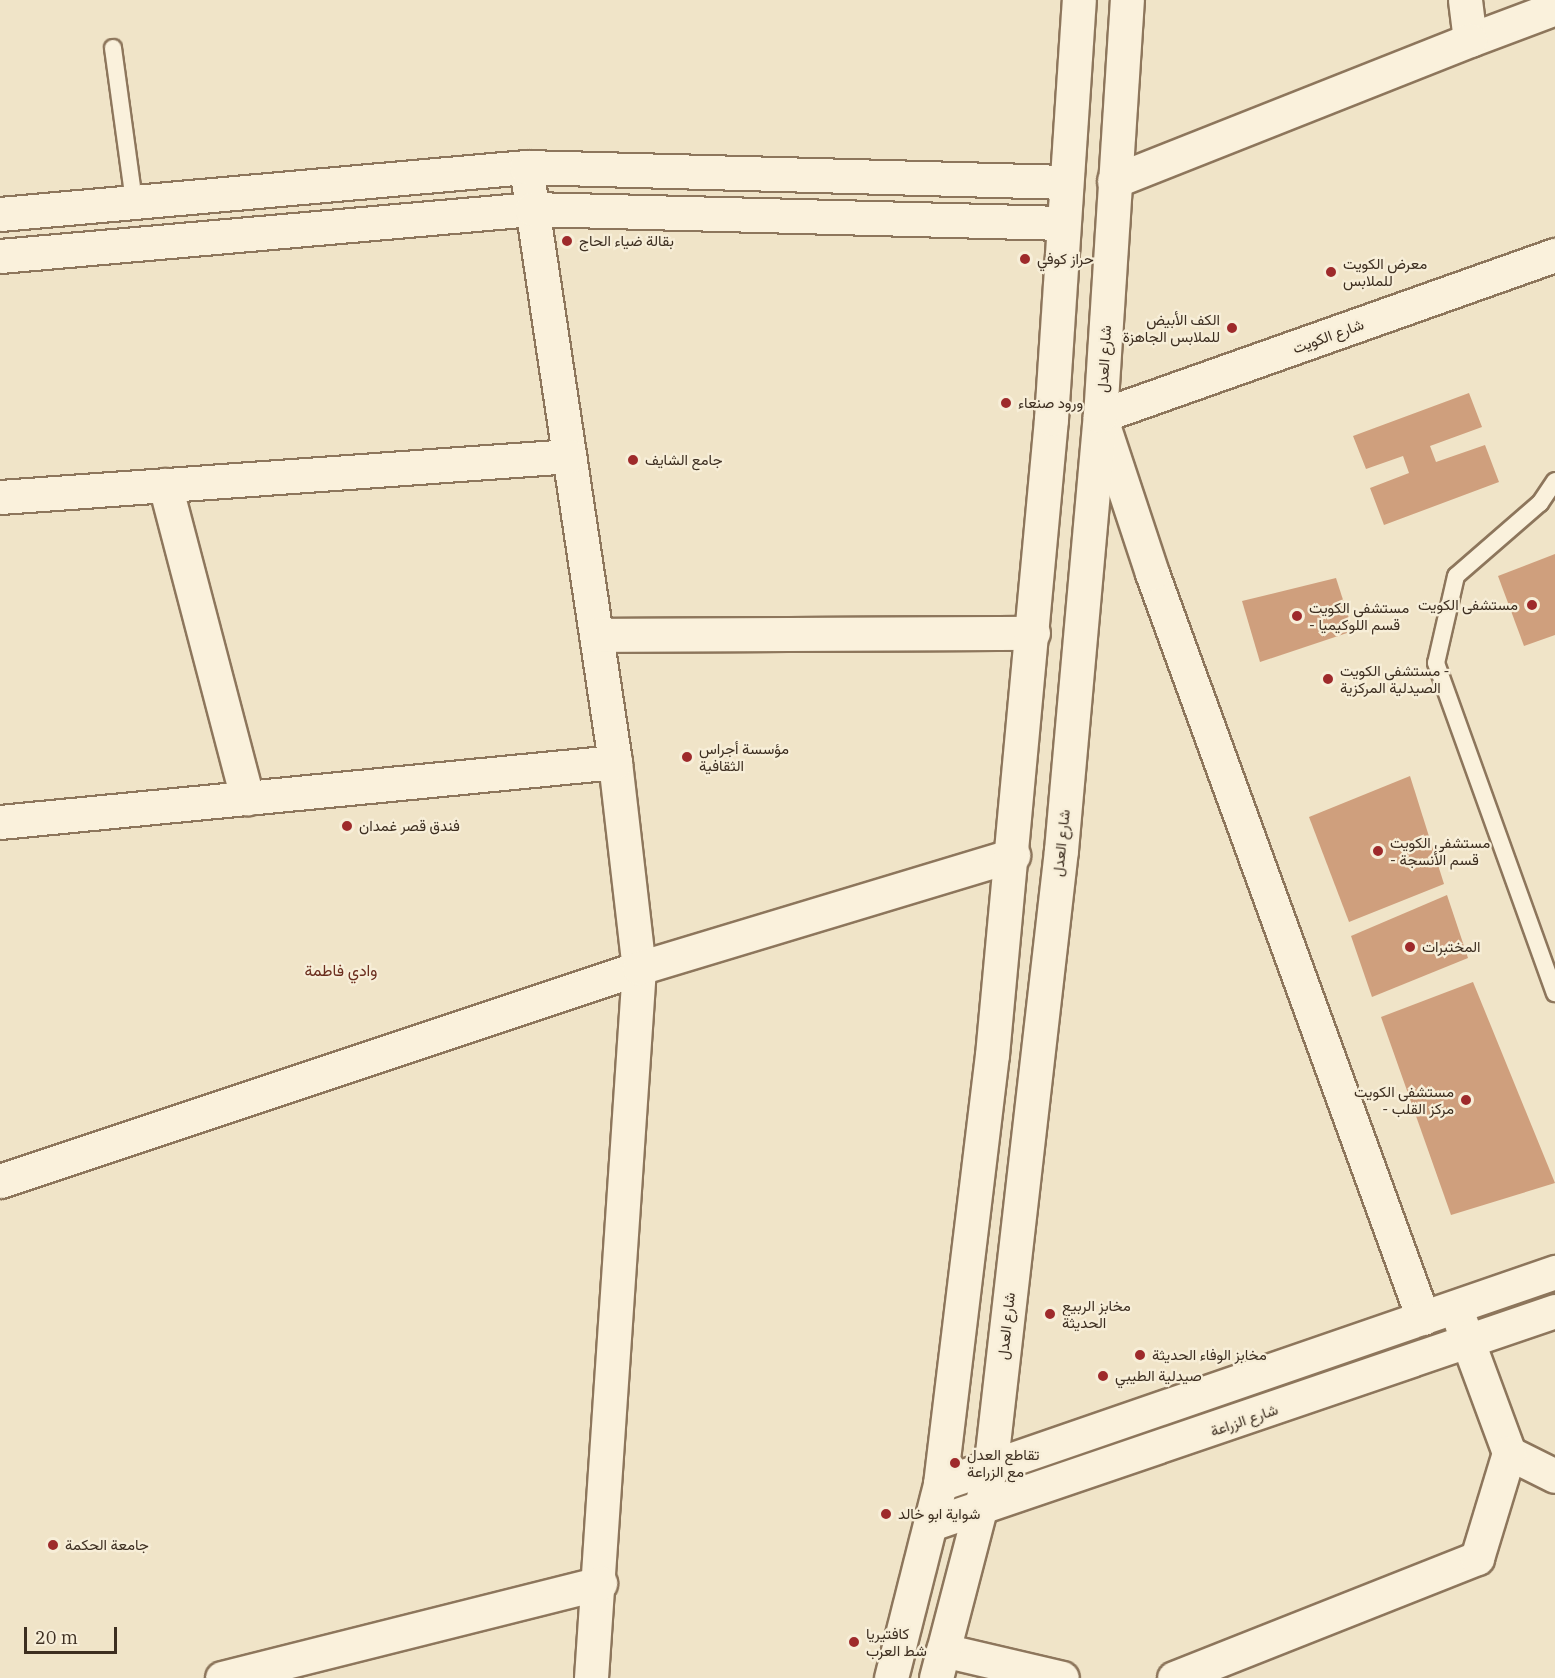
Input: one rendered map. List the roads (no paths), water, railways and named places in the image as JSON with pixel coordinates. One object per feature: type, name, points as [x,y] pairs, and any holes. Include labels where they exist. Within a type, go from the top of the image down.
[{"type":"street","points":[[891,1678],[940,1484],[1013,855],[1033,633],[1079,0]]},
{"type":"street","name":"شارع العدل","points":[[939,1664],[990,1470],[1061,850],[1100,416],[1127,0]]},
{"type":"street","points":[[1465,0],[1470,40]]},
{"type":"street","points":[[1114,181],[1555,8]]},
{"type":"street","points":[[0,214],[526,167],[1065,182]]},
{"type":"street","points":[[526,167],[615,762],[639,968],[600,1583],[591,1678]]},
{"type":"street","points":[[0,256],[532,209],[1063,223]]},
{"type":"street","name":"شارع الكويت","points":[[1100,416],[1555,255]]},
{"type":"street","points":[[1100,416],[1152,573],[1422,1318]]},
{"type":"street","points":[[0,497],[570,456]]},
{"type":"street","points":[[165,485],[247,798]]},
{"type":"street","points":[[596,635],[1033,633]]},
{"type":"street","points":[[0,822],[615,762]]},
{"type":"street","points":[[0,1181],[639,968],[1013,855]]},
{"type":"street","points":[[940,1484],[990,1470],[1555,1272]]},
{"type":"street","points":[[1174,1678],[1477,1558],[1509,1453],[1455,1307]]},
{"type":"street","name":"شارع الزراعة","points":[[931,1524],[981,1509],[1555,1311]]},
{"type":"street","points":[[1509,1453],[1555,1476]]},
{"type":"street","points":[[222,1678],[600,1583]]},
{"type":"street","points":[[939,1664],[1062,1678]]},
{"type":"lane","points":[[113,48],[134,202]]},
{"type":"lane","points":[[1555,481],[1540,503],[1456,576],[1436,663],[1555,993]]},
{"type":"place","name":"بقالة ضياء الحاج","points":[[567,241]]},
{"type":"place","name":"حراز كوفي","points":[[1025,259]]},
{"type":"place","name":"معرض الكويت للملابس","points":[[1331,272]]},
{"type":"place","name":"الكف الأبيض للملابس الجاهزة","points":[[1232,328]]},
{"type":"place","name":"ورود صنعاء","points":[[1006,403]]},
{"type":"place","name":"جامع الشايف","points":[[633,460]]},
{"type":"place","name":"مستشفى الكويت","points":[[1532,605]]},
{"type":"place","name":"مستشفى الكويت - قسم اللوكيميا","points":[[1297,616]]},
{"type":"place","name":"مستشفى الكويت - الصيدلية المركزية","points":[[1328,679]]},
{"type":"place","name":"مؤسسة أجراس الثقافية","points":[[687,757]]},
{"type":"place","name":"فندق قصر غمدان","points":[[347,826]]},
{"type":"place","name":"مستشفى الكويت - قسم الأنسجة","points":[[1378,851]]},
{"type":"place","name":"المختبرات","points":[[1410,947]]},
{"type":"place","name":"مستشفى الكويت - مركز القلب","points":[[1466,1100]]},
{"type":"place","name":"مخابز الربيع الحديثة","points":[[1050,1314]]},
{"type":"place","name":"مخابز الوفاء الحديثة","points":[[1140,1355]]},
{"type":"place","name":"صيدلية الطيبي","points":[[1103,1376]]},
{"type":"place","name":"تقاطع العدل مع الزراعة","points":[[955,1463]]},
{"type":"place","name":"شواية ابو خالد","points":[[886,1514]]},
{"type":"place","name":"جامعة الحكمة","points":[[53,1545]]},
{"type":"place","name":"كافتيريا شط العرب","points":[[854,1642]]},
{"type":"district","name":"وادي فاطمة","points":[[341,970]]}]
